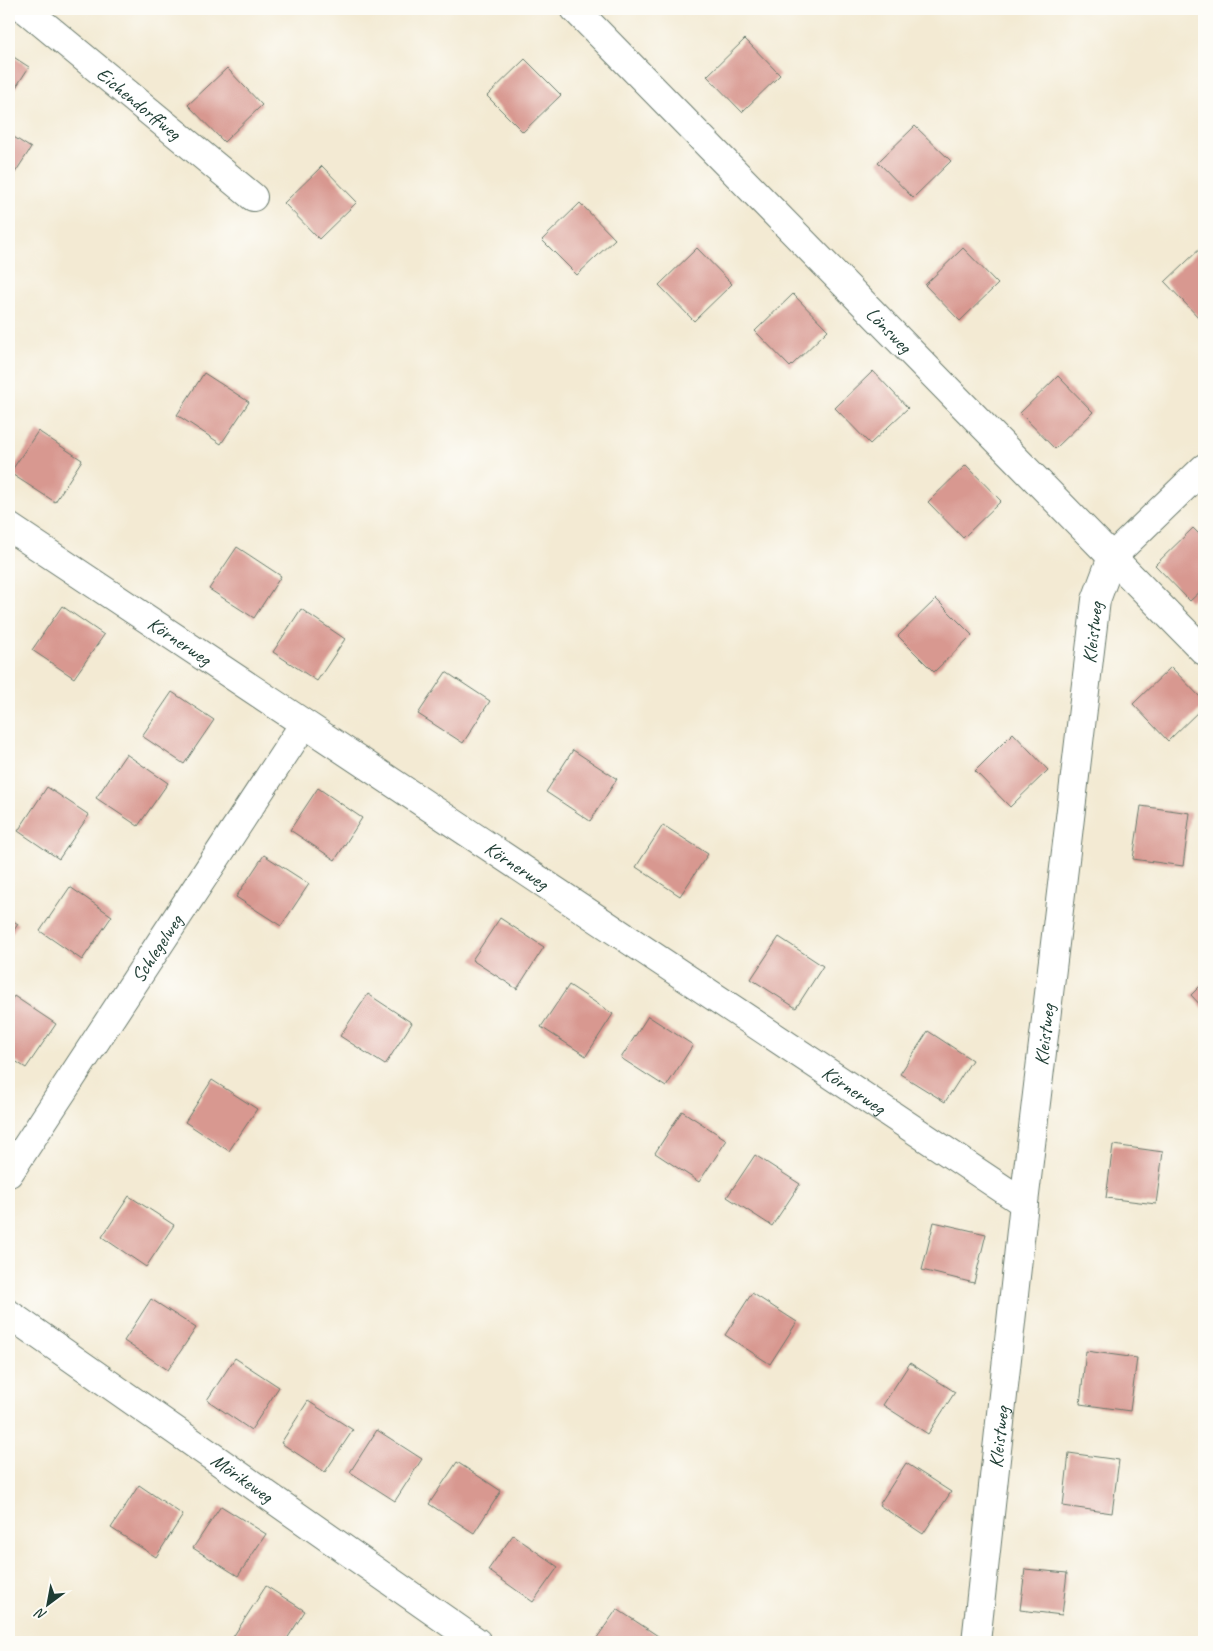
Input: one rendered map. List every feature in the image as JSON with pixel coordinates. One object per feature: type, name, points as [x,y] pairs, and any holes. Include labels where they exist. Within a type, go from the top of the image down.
[{"type":"street","name":"Eichendorffweg","points":[[25,9],[253,197]]},
{"type":"street","name":"Lönsweg","points":[[575,9],[1204,651]]},
{"type":"street","name":"Kleistweg","points":[[976,1642],[1024,1203],[1096,600],[1112,558],[1204,468]]},
{"type":"street","name":"Körnerweg","points":[[9,527],[1024,1203]]},
{"type":"street","name":"Schlegelweg","points":[[9,1173],[304,724]]},
{"type":"street","name":"Mörikeweg","points":[[9,1314],[477,1642]]},
{"type":"building","points":[[745,39],[780,75],[742,112],[707,76]]},
{"type":"building","points":[[9,54],[29,67],[9,98]]},
{"type":"building","points":[[525,59],[561,95],[523,132],[487,96]]},
{"type":"building","points":[[227,68],[262,105],[224,142],[188,105]]},
{"type":"building","points":[[915,126],[951,161],[913,198],[878,162]]},
{"type":"building","points":[[9,134],[31,148],[9,182]]},
{"type":"building","points":[[322,166],[357,202],[319,239],[284,203]]},
{"type":"building","points":[[580,203],[615,239],[577,275],[542,240]]},
{"type":"building","points":[[1204,245],[1204,315],[1200,319],[1165,282]]},
{"type":"building","points":[[697,248],[732,284],[694,321],[659,285]]},
{"type":"building","points":[[963,248],[998,284],[960,321],[925,285]]},
{"type":"building","points":[[793,294],[828,330],[790,367],[755,331]]},
{"type":"building","points":[[873,371],[908,408],[870,444],[835,408]]},
{"type":"building","points":[[204,373],[249,402],[221,444],[177,415]]},
{"type":"building","points":[[1058,376],[1093,412],[1055,449],[1020,413]]},
{"type":"building","points":[[38,431],[82,460],[55,502],[10,473]]},
{"type":"building","points":[[966,465],[1001,501],[963,538],[928,502]]},
{"type":"building","points":[[1193,528],[1204,539],[1204,588],[1190,601],[1155,565]]},
{"type":"building","points":[[237,547],[281,576],[254,618],[209,589]]},
{"type":"building","points":[[936,599],[972,635],[934,672],[898,636]]},
{"type":"building","points":[[62,606],[104,635],[74,678],[32,650]]},
{"type":"building","points":[[301,609],[345,639],[317,681],[273,652]]},
{"type":"building","points":[[1171,667],[1204,701],[1204,706],[1168,741],[1133,704]]},
{"type":"building","points":[[446,672],[490,701],[463,743],[418,714]]},
{"type":"building","points":[[172,692],[214,720],[184,764],[142,736]]},
{"type":"building","points":[[1013,733],[1048,770],[1010,807],[975,771]]},
{"type":"building","points":[[573,750],[617,779],[590,821],[546,792]]},
{"type":"building","points":[[126,754],[168,783],[138,826],[96,798]]},
{"type":"building","points":[[47,787],[89,815],[59,859],[18,831]]},
{"type":"building","points":[[318,788],[362,818],[335,860],[290,830]]},
{"type":"building","points":[[1141,806],[1190,813],[1183,866],[1133,859]]},
{"type":"building","points":[[663,825],[708,854],[680,896],[636,867]]},
{"type":"building","points":[[264,855],[309,884],[281,926],[236,897]]},
{"type":"building","points":[[70,887],[112,916],[82,960],[40,931]]},
{"type":"building","points":[[9,918],[18,924],[9,938]]},
{"type":"building","points":[[500,918],[544,947],[517,989],[472,960]]},
{"type":"building","points":[[779,937],[823,966],[796,1008],[751,979]]},
{"type":"building","points":[[1204,982],[1204,1009],[1191,995]]},
{"type":"building","points":[[569,985],[613,1014],[586,1056],[541,1027]]},
{"type":"building","points":[[368,994],[412,1023],[385,1065],[340,1036]]},
{"type":"building","points":[[14,996],[56,1024],[26,1068],[9,1057],[9,1004]]},
{"type":"building","points":[[648,1016],[693,1045],[666,1087],[621,1058]]},
{"type":"building","points":[[928,1031],[972,1060],[945,1102],[900,1074]]},
{"type":"building","points":[[212,1080],[257,1109],[229,1151],[185,1122]]},
{"type":"building","points":[[682,1111],[727,1140],[699,1182],[655,1153]]},
{"type":"building","points":[[1113,1145],[1163,1152],[1156,1204],[1106,1198]]},
{"type":"building","points":[[755,1155],[800,1184],[772,1226],[727,1197]]},
{"type":"building","points":[[129,1196],[174,1225],[146,1267],[102,1237]]},
{"type":"building","points":[[934,1222],[986,1234],[974,1283],[922,1270]]},
{"type":"building","points":[[752,1293],[797,1322],[770,1364],[725,1335]]},
{"type":"building","points":[[151,1299],[196,1328],[168,1370],[124,1341]]},
{"type":"building","points":[[1086,1351],[1137,1358],[1130,1411],[1080,1404]]},
{"type":"building","points":[[235,1358],[279,1387],[251,1430],[207,1400]]},
{"type":"building","points":[[910,1363],[955,1392],[928,1434],[883,1405]]},
{"type":"building","points":[[308,1401],[353,1430],[325,1472],[281,1443]]},
{"type":"building","points":[[377,1430],[422,1459],[395,1501],[350,1472]]},
{"type":"building","points":[[1069,1453],[1119,1460],[1112,1513],[1063,1506]]},
{"type":"building","points":[[457,1462],[501,1491],[474,1533],[429,1504]]},
{"type":"building","points":[[906,1463],[951,1492],[923,1534],[879,1505]]},
{"type":"building","points":[[139,1485],[183,1515],[156,1557],[111,1528]]},
{"type":"building","points":[[221,1506],[266,1534],[238,1576],[193,1548]]},
{"type":"building","points":[[513,1535],[558,1567],[533,1602],[488,1570]]},
{"type":"building","points":[[1025,1569],[1067,1573],[1062,1615],[1020,1610]]},
{"type":"building","points":[[266,1586],[305,1611],[285,1642],[241,1642],[233,1637]]},
{"type":"building","points":[[617,1609],[646,1628],[667,1642],[594,1642]]}]
